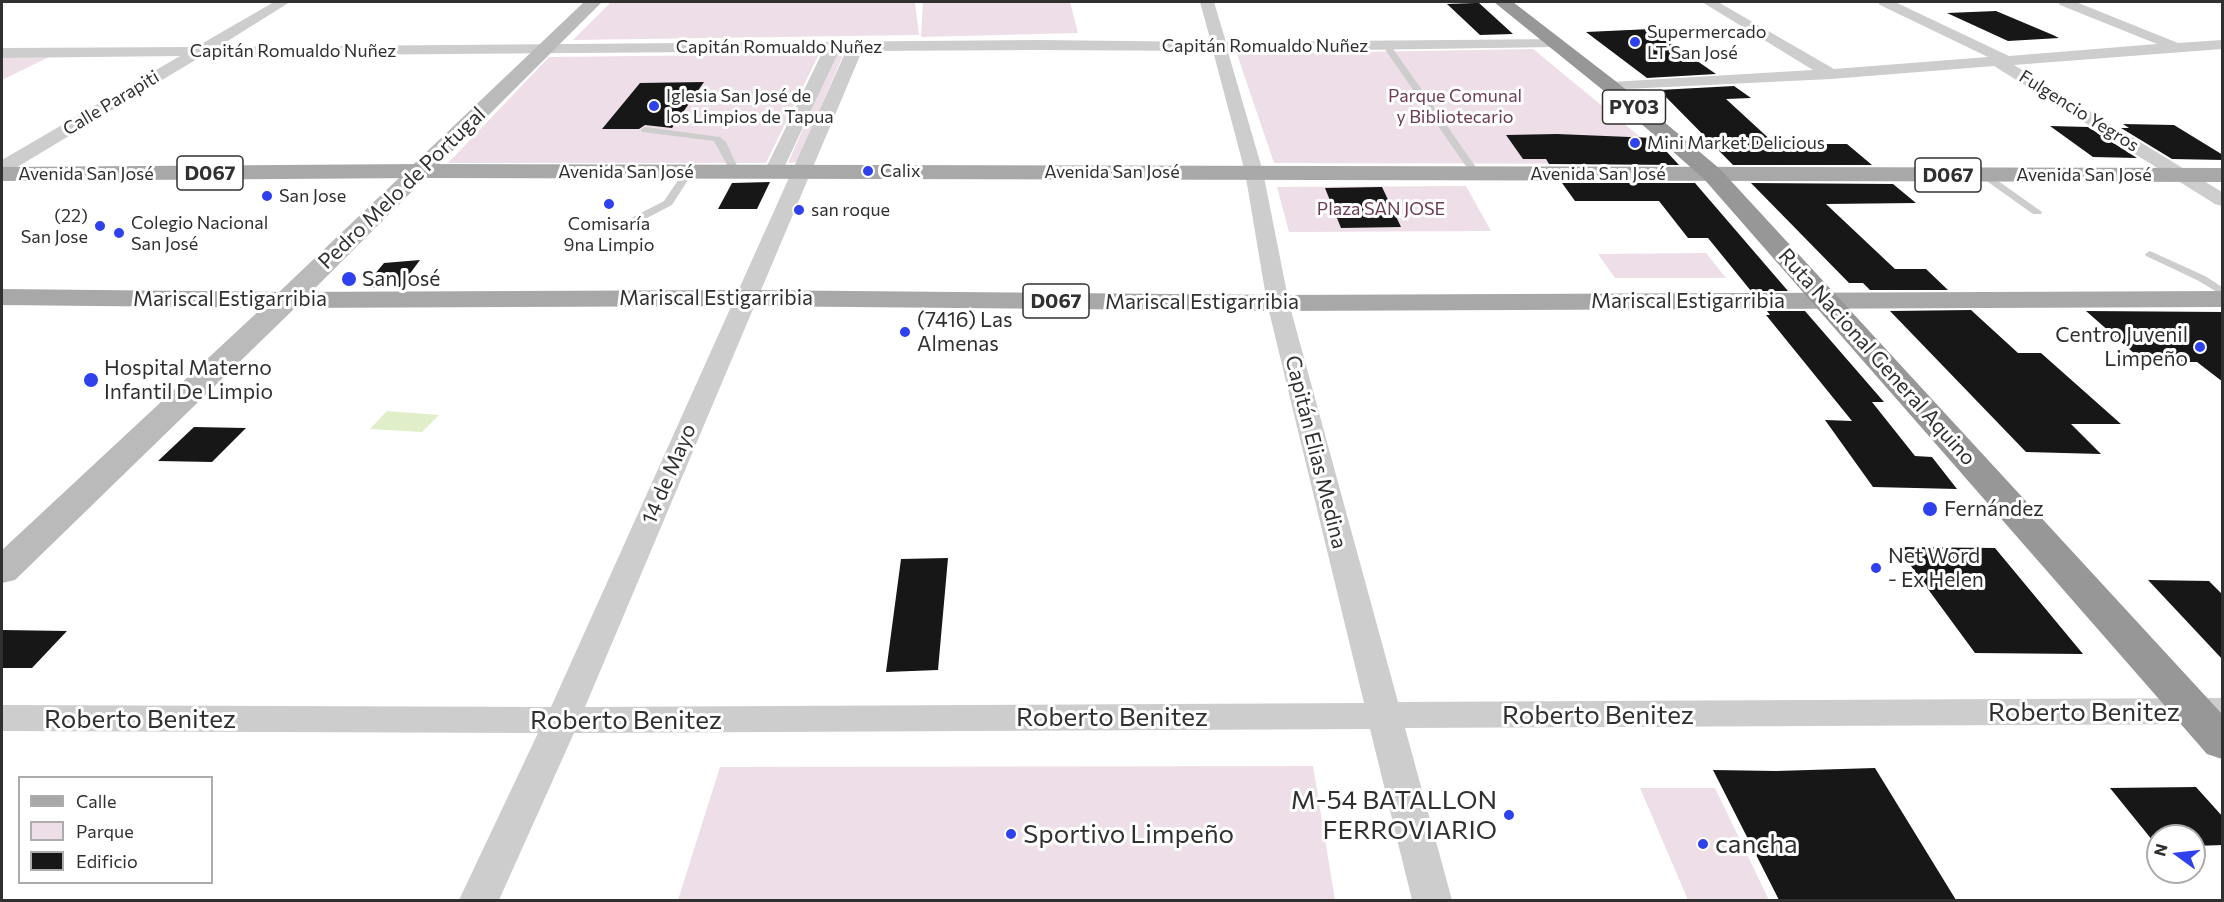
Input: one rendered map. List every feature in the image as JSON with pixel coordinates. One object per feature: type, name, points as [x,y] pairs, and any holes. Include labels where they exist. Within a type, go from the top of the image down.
[{"type":"highway","name":"Ruta Nacional General Aquino","points":[[1503,2],[1611,87],[1712,174],[1826,300],[2209,711],[2223,742]]},
{"type":"main road","name":"Avenida San José","points":[[2,174],[419,171],[2223,175]]},
{"type":"main road","name":"Mariscal Estigarribia","points":[[2,297],[287,300],[745,298],[1278,303],[2223,299]]},
{"type":"street","name":"Calle Parapiti","points":[[2,168],[283,2]]},
{"type":"street","name":"Pedro Melo de Portugal","points":[[2,571],[287,300],[593,2]]},
{"type":"street","name":"Capitán Elias Medina","points":[[1207,2],[1254,172],[1278,303],[1431,900]]},
{"type":"street","points":[[1709,2],[1831,74]]},
{"type":"street","name":"Fulgencio Yegros","points":[[1886,2],[2001,60],[2223,200]]},
{"type":"street","points":[[2065,2],[2178,48]]},
{"type":"street","name":"Capitán Romualdo Nuñez","points":[[2,53],[1058,45],[1219,47],[1556,42]]},
{"type":"street","points":[[1611,87],[1831,74],[2223,45]]},
{"type":"street","points":[[773,172],[833,47]]},
{"type":"street","name":"14 de Mayo","points":[[478,900],[562,720],[856,47]]},
{"type":"street","name":"Roberto Benitez","points":[[2,718],[562,720],[2209,711]]},
{"type":"lane","points":[[1386,45],[1475,173]]},
{"type":"lane","points":[[645,130],[717,139],[721,142],[735,172]]},
{"type":"lane","points":[[616,230],[668,203],[688,172]]},
{"type":"lane","points":[[1984,175],[2037,212]]},
{"type":"lane","points":[[2150,254],[2201,278],[2223,292]]},
{"type":"green space","points":[[611,2],[915,2],[919,35],[573,40]]},
{"type":"green space","points":[[923,2],[1070,2],[1078,33],[921,37]]},
{"type":"green space","name":"Parque Comunal y Bibliotecario","points":[[1533,49],[1673,164],[1274,163],[1237,54]]},
{"type":"green space","points":[[844,53],[797,162],[788,163],[836,54]]},
{"type":"green space","points":[[819,54],[766,163],[448,163],[549,57]]},
{"type":"green space","points":[[49,57],[2,80],[2,58]]},
{"type":"green space","name":"Plaza SAN JOSE","points":[[1466,186],[1491,231],[1289,232],[1277,187]]},
{"type":"green space","points":[[1706,253],[1726,278],[1615,278],[1598,254]]},
{"type":"green space","name":"Sportivo Limpeño","points":[[1313,766],[1335,900],[678,900],[720,767]]},
{"type":"green space","name":"cancha","points":[[1640,788],[1715,788],[1769,900],[1688,900]]},
{"type":"shaded area","points":[[387,411],[439,415],[422,432],[370,429]]},
{"type":"building","points":[[1479,3],[1513,34],[1480,35],[1447,4]]},
{"type":"building","points":[[1996,11],[2059,38],[2008,41],[1947,13]]},
{"type":"building","name":"Supermercado LT San José","points":[[1651,29],[1716,74],[1647,78],[1586,32]]},
{"type":"building","name":"Iglesia San José de los Limpios de Tapua","points":[[704,82],[672,128],[645,125],[639,129],[602,129],[640,83]]},
{"type":"building","points":[[1734,86],[1751,98],[1726,99],[1775,144],[1847,144],[1872,165],[1733,165],[1659,90]]},
{"type":"building","points":[[2123,124],[2174,125],[2223,155],[2223,160],[2172,159],[2121,128],[2129,128]]},
{"type":"building","points":[[2050,126],[2088,127],[2137,158],[2093,157]]},
{"type":"building","points":[[1557,134],[1654,138],[1679,165],[1549,164],[1546,159],[1523,159],[1506,135]]},
{"type":"building","points":[[770,182],[757,209],[718,209],[732,183]]},
{"type":"building","points":[[1562,183],[1695,183],[1788,291],[1751,291],[1708,238],[1688,238],[1659,201],[1575,201]]},
{"type":"building","points":[[1751,183],[1893,184],[1916,203],[1826,204],[1895,269],[1926,269],[1948,290],[1870,290],[1863,283],[1849,283]]},
{"type":"building","points":[[1382,187],[1401,227],[1341,228],[1325,188]]},
{"type":"building","points":[[420,260],[400,287],[363,288],[384,263]]},
{"type":"building","points":[[1971,310],[2018,353],[2041,353],[2121,424],[2071,424],[2101,454],[2026,452],[1890,311]]},
{"type":"building","points":[[1767,311],[1805,311],[1884,402],[1872,402],[1915,456],[1932,457],[1957,489],[1873,487],[1825,420],[1852,421],[1766,315],[1770,315]]},
{"type":"building","points":[[2086,311],[2223,312],[2223,382],[2197,362],[2144,362]]},
{"type":"building","points":[[194,427],[246,428],[212,462],[158,461]]},
{"type":"building","points":[[1897,547],[1995,548],[2083,654],[1975,653]]},
{"type":"building","points":[[948,558],[938,670],[886,672],[901,559]]},
{"type":"building","points":[[2148,580],[2209,581],[2223,595],[2223,660]]},
{"type":"building","points":[[2,630],[67,631],[32,668],[2,668]]},
{"type":"building","points":[[1875,768],[1956,900],[1779,900],[1713,770]]},
{"type":"building","points":[[2196,787],[2223,817],[2223,845],[2206,846],[2206,824],[2146,824],[2146,832],[2110,788]]},
{"type":"place","name":"Supermercado LT San José","points":[[1635,42]]},
{"type":"place","name":"Iglesia San José de los Limpios de Tapua","points":[[654,106]]},
{"type":"place","name":"Mini Market Delicious","points":[[1635,143]]},
{"type":"place","name":"Calix","points":[[868,171]]},
{"type":"place","name":"San Jose","points":[[267,196]]},
{"type":"place","name":"Comisaría 9na Limpio","points":[[609,204]]},
{"type":"place","name":"san roque","points":[[799,210]]},
{"type":"place","name":"(22) San Jose","points":[[100,226]]},
{"type":"place","name":"Colegio Nacional San José","points":[[119,233]]},
{"type":"place","name":"San José","points":[[349,279]]},
{"type":"place","name":"(7416) Las Almenas","points":[[905,332]]},
{"type":"place","name":"Centro Juvenil Limpeño","points":[[2200,347]]},
{"type":"place","name":"Hospital Materno Infantil De Limpio","points":[[91,380]]},
{"type":"place","name":"Fernández","points":[[1930,509]]},
{"type":"place","name":"Net Word - Ex Helen","points":[[1876,568]]},
{"type":"place","name":"M-54 BATALLON FERROVIARIO","points":[[1509,815]]},
{"type":"place","name":"Sportivo Limpeño","points":[[1011,834]]},
{"type":"place","name":"cancha","points":[[1703,844]]}]
